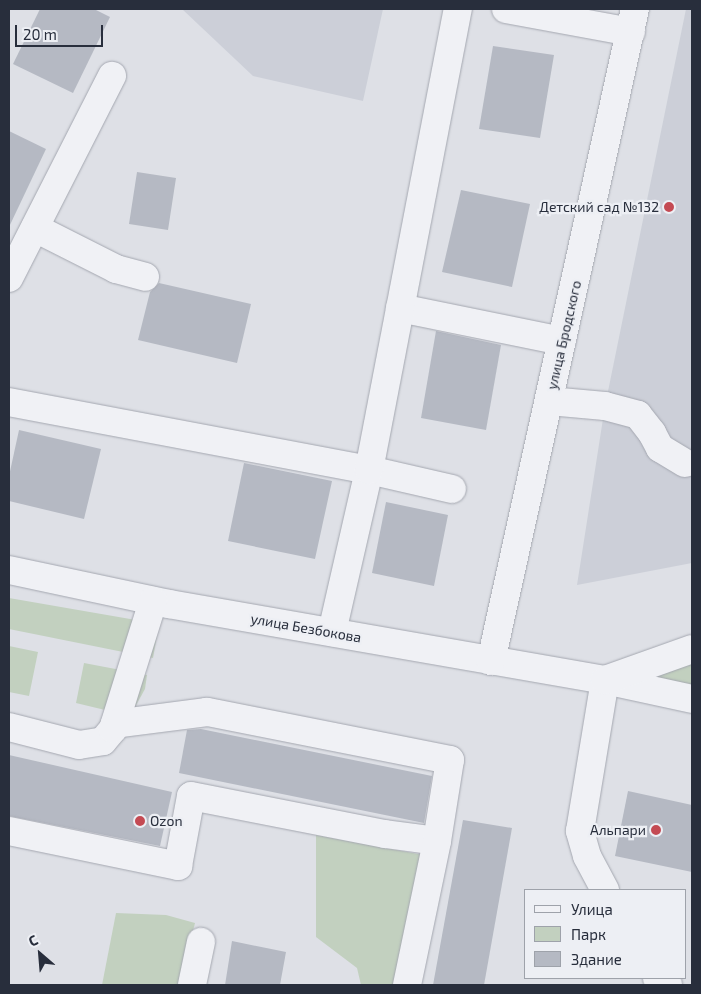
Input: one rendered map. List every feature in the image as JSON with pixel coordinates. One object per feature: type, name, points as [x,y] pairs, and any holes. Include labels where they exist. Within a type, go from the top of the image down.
[{"type":"street","points":[[332,632],[369,470],[458,9]]},
{"type":"street","points":[[506,9],[633,20]]},
{"type":"street","name":"улица Бродского","points":[[491,661],[633,20]]},
{"type":"street","points":[[9,278],[112,76]]},
{"type":"street","points":[[35,228],[116,270],[145,277]]},
{"type":"street","points":[[400,308],[562,341]]},
{"type":"street","points":[[549,401],[605,406],[638,415],[652,432],[660,448],[685,463]]},
{"type":"street","points":[[9,402],[369,470],[452,489]]},
{"type":"street","name":"улица Безбокова","points":[[9,570],[153,601],[605,680],[692,699]]},
{"type":"street","points":[[9,727],[79,745],[103,741],[115,724],[153,601]]},
{"type":"street","name":"улица Безбокова","points":[[605,680],[692,649]]},
{"type":"street","points":[[604,889],[587,856],[580,831],[605,680]]},
{"type":"street","points":[[115,724],[207,712],[450,760],[407,985]]},
{"type":"street","points":[[9,831],[178,866],[191,796],[385,834],[436,841]]},
{"type":"street","points":[[192,985],[201,942]]},
{"type":"shaded area","points":[[182,9],[383,9],[363,101],[253,76]]},
{"type":"shaded area","name":"Детский сад №132","points":[[686,9],[692,9],[692,563],[577,585],[605,406]]},
{"type":"green space","points":[[9,598],[159,624],[153,658],[9,629]]},
{"type":"green space","points":[[9,646],[38,652],[29,696],[9,692]]},
{"type":"green space","points":[[692,649],[692,699],[605,680]]},
{"type":"green space","points":[[84,663],[147,675],[145,689],[130,716],[76,703]]},
{"type":"green space","points":[[316,835],[429,856],[409,985],[361,985],[357,968],[316,937]]},
{"type":"green space","points":[[116,913],[166,915],[195,923],[179,985],[102,985]]},
{"type":"building","points":[[40,9],[94,9],[110,17],[73,93],[13,64]]},
{"type":"building","points":[[493,46],[554,55],[540,138],[479,129]]},
{"type":"building","points":[[9,131],[46,149],[9,227]]},
{"type":"building","points":[[137,172],[176,178],[168,230],[129,224]]},
{"type":"building","points":[[461,190],[530,204],[512,287],[442,272]]},
{"type":"building","points":[[159,283],[251,304],[237,363],[138,340],[150,292]]},
{"type":"building","points":[[436,331],[501,345],[486,430],[421,418]]},
{"type":"building","points":[[19,430],[101,449],[84,519],[9,501],[9,476]]},
{"type":"building","points":[[244,463],[332,481],[315,559],[228,541]]},
{"type":"building","points":[[386,502],[448,515],[434,586],[372,573]]},
{"type":"building","points":[[201,729],[432,776],[424,823],[179,773],[187,730]]},
{"type":"building","points":[[9,755],[172,792],[160,846],[9,816]]},
{"type":"building","name":"Альпари","points":[[628,791],[692,805],[692,872],[615,856]]},
{"type":"building","points":[[463,820],[512,828],[484,985],[433,985]]},
{"type":"building","points":[[232,941],[286,952],[280,985],[225,985]]},
{"type":"place","name":"Детский сад №132","points":[[669,207]]},
{"type":"place","name":"Ozon","points":[[140,821]]},
{"type":"place","name":"Альпари","points":[[656,830]]}]
